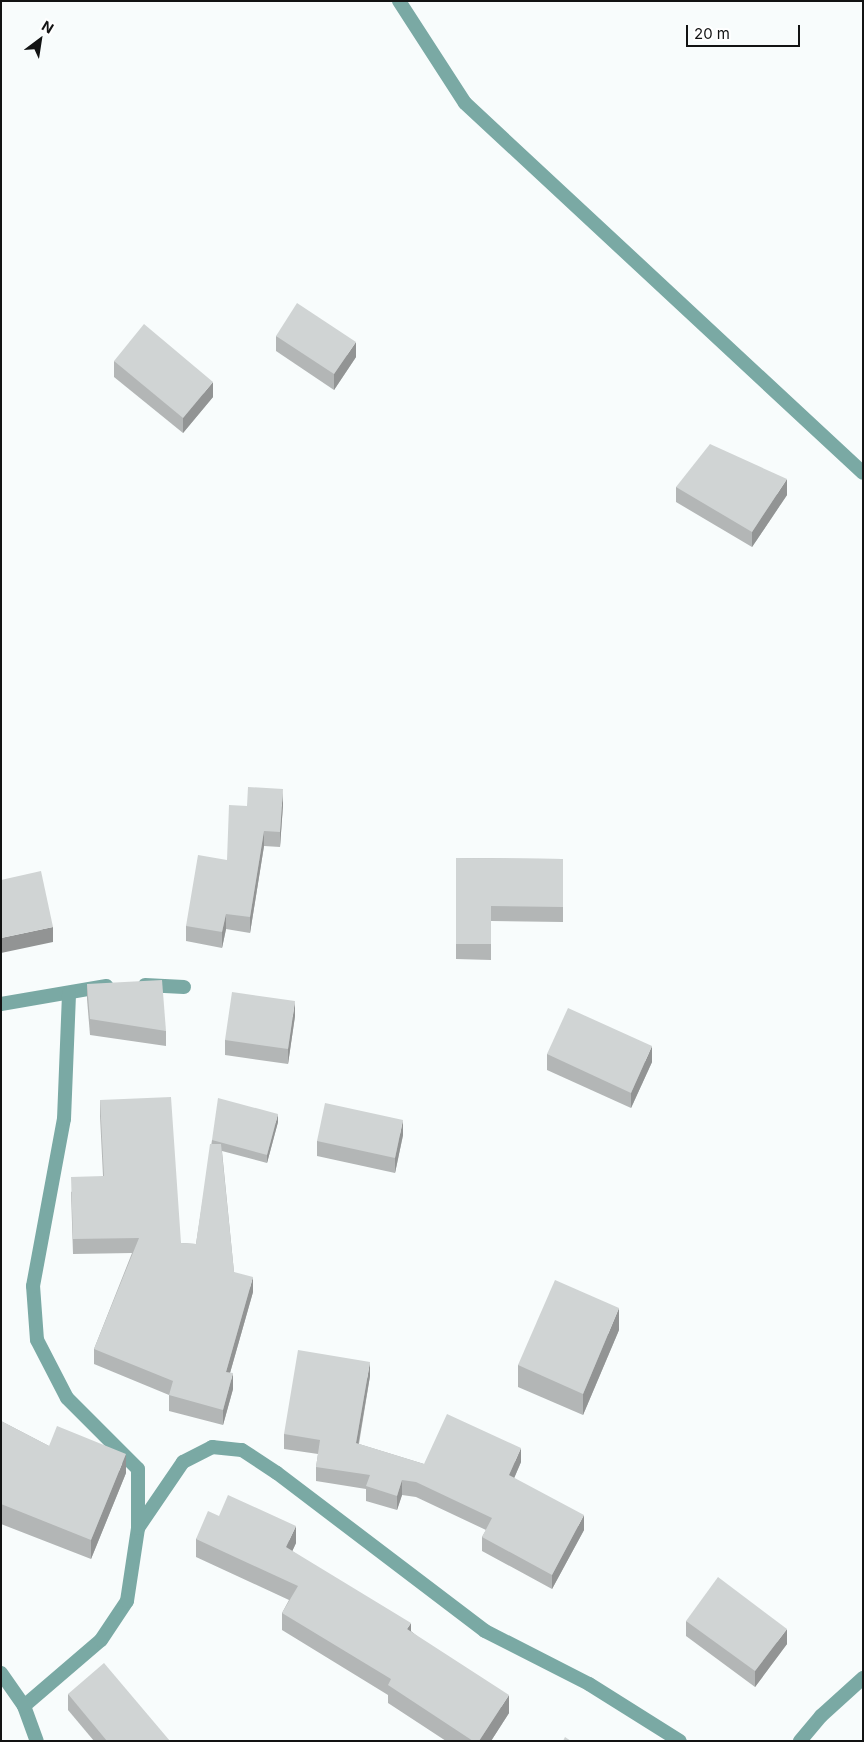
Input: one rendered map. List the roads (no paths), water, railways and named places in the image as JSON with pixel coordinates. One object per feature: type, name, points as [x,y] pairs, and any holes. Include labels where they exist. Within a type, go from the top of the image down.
[{"type":"street","points":[[399,1],[465,103],[863,473]]},
{"type":"street","points":[[1,1004],[129,985],[184,987]]},
{"type":"street","points":[[24,1706],[101,1640],[127,1601],[138,1528],[138,1469],[67,1398],[37,1340],[33,1286],[64,1119],[70,993]]},
{"type":"street","points":[[138,1528],[183,1462],[212,1447],[242,1450],[277,1473],[485,1631],[589,1684],[680,1741]]},
{"type":"street","points":[[1,1673],[24,1706],[36,1741]]},
{"type":"street","points":[[800,1741],[821,1716],[863,1678]]}]
